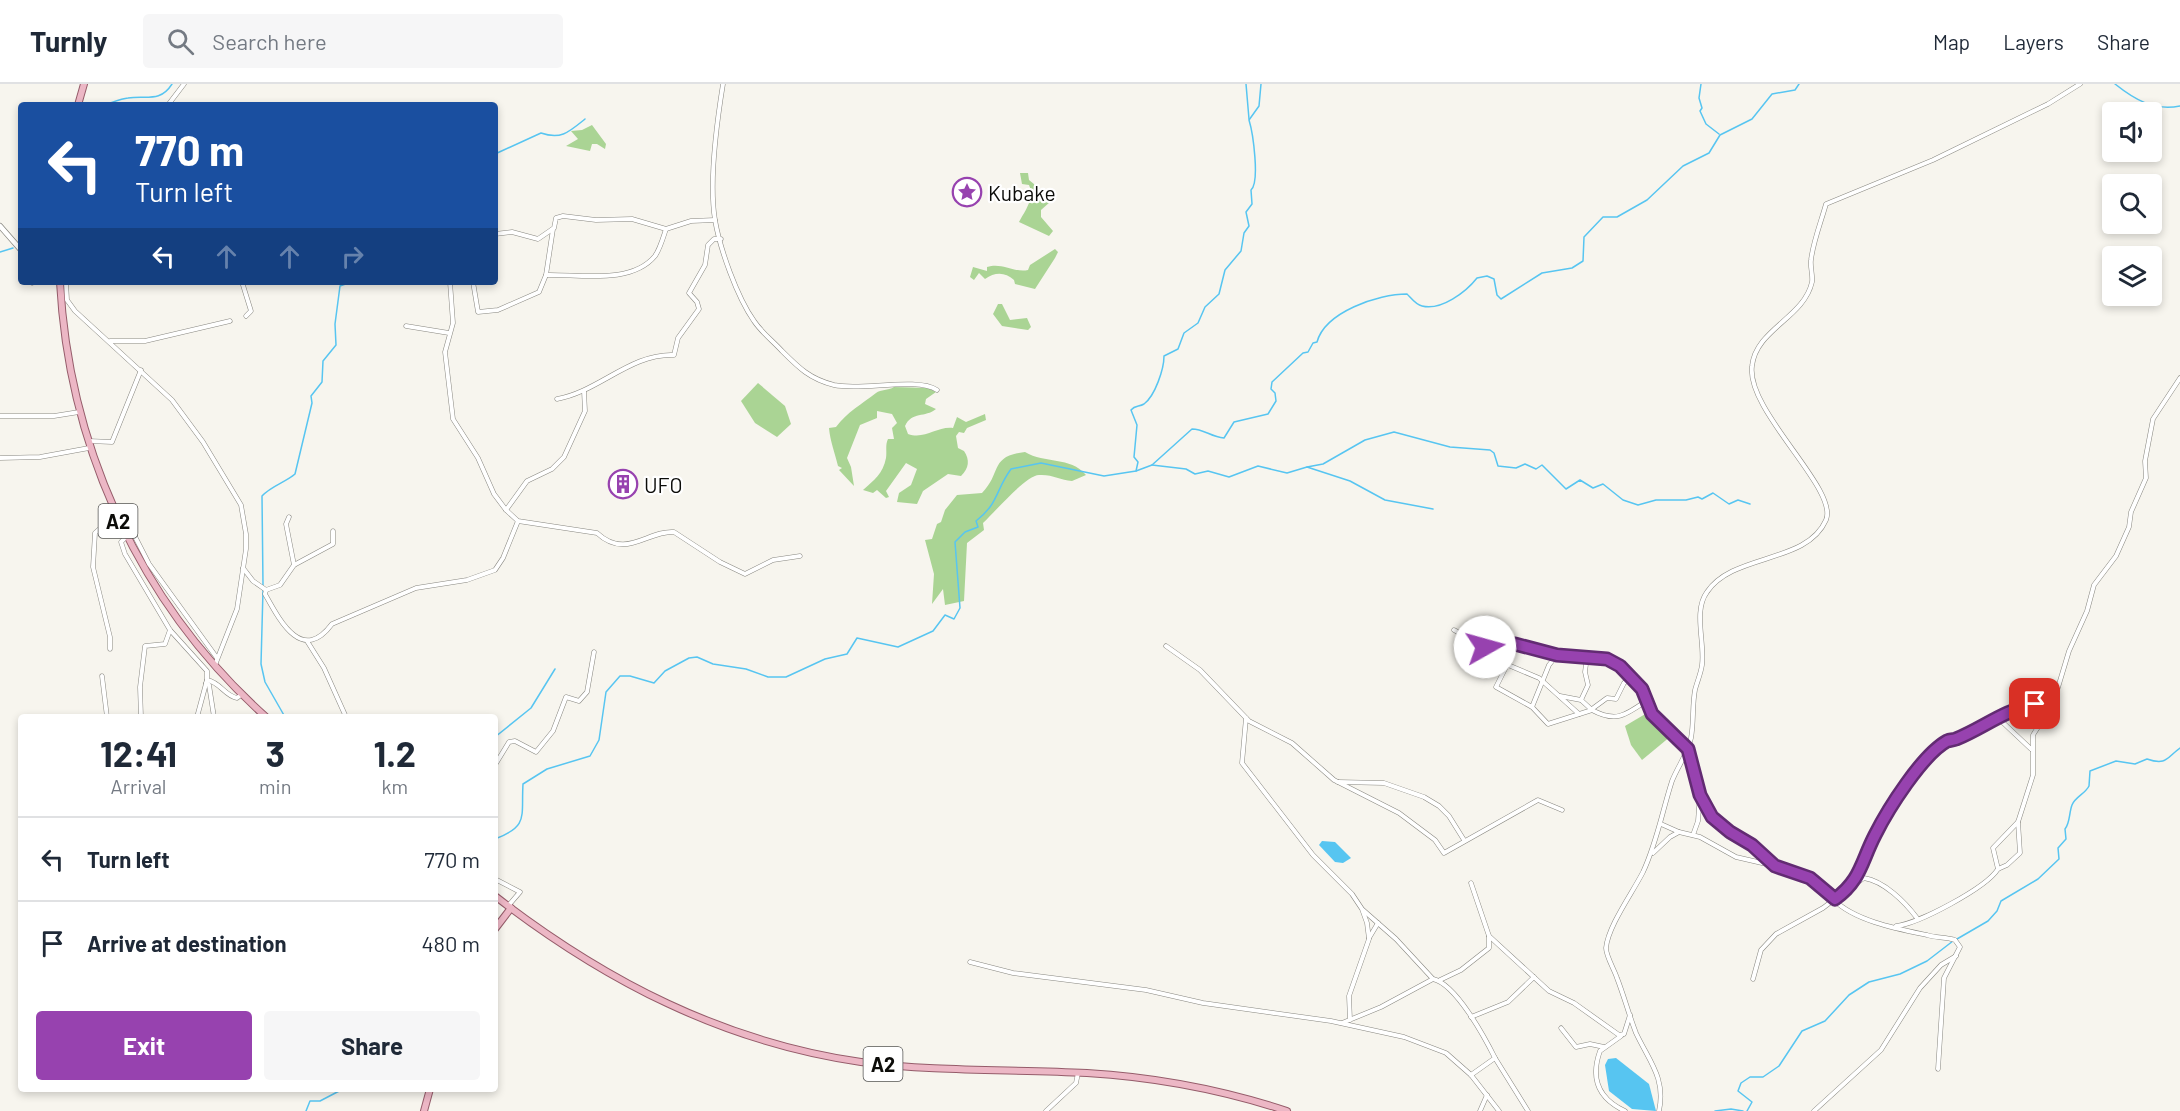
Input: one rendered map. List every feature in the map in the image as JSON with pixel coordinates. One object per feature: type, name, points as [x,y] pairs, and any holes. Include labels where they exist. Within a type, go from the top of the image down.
[{"type":"main road","points":[[79,102],[84,84]]},
{"type":"main road","name":"A2","points":[[60,285],[63,327],[79,412],[88,445],[116,516],[169,608],[214,666],[263,714]]},
{"type":"main road","name":"A2","points":[[498,898],[619,981],[682,1012],[794,1050],[863,1062],[924,1067],[1078,1073],[1181,1085],[1287,1111]]},
{"type":"main road","points":[[498,925],[510,907]]},
{"type":"main road","points":[[424,1111],[429,1092]]},
{"type":"street","points":[[170,102],[184,84]]},
{"type":"street","points":[[723,84],[719,110],[715,220],[745,308],[755,324],[810,378],[848,387],[929,386],[937,390]]},
{"type":"street","points":[[1659,1111],[1663,1093],[1653,1064],[1630,1015],[1606,949],[1615,923],[1651,855],[1662,824],[1671,784],[1688,749],[1694,692],[1702,665],[1702,604],[1705,593],[1716,581],[1739,568],[1805,543],[1827,519],[1827,509],[1810,476],[1762,407],[1755,392],[1752,366],[1764,338],[1783,323],[1799,305],[1812,281],[1811,260],[1826,204],[1933,160],[2049,104],[2080,84]]},
{"type":"street","points":[[474,285],[478,312],[498,310],[539,292],[546,275],[556,218],[563,216],[596,220],[632,219],[666,229],[691,221],[715,220]]},
{"type":"street","points":[[0,226],[18,247]]},
{"type":"street","points":[[498,234],[512,232],[538,239],[554,228]]},
{"type":"street","points":[[546,275],[614,275],[638,269],[654,256],[666,229]]},
{"type":"street","points":[[557,399],[575,396],[636,362],[663,355],[674,355],[678,338],[699,309],[697,302],[689,293],[705,264],[708,245],[714,239],[721,239]]},
{"type":"street","points":[[66,285],[67,300],[92,327],[172,400],[191,424],[241,505],[246,534],[237,609],[214,666]]},
{"type":"street","points":[[243,285],[251,311],[246,316]]},
{"type":"street","points":[[450,285],[453,323],[445,352],[453,418],[478,458],[494,494],[518,521],[597,533],[605,540],[616,543],[636,543],[674,532],[720,562],[745,574],[773,560],[800,556]]},
{"type":"street","points":[[110,341],[145,341],[230,321]]},
{"type":"street","points":[[406,326],[449,333]]},
{"type":"street","points":[[0,458],[40,457],[103,440],[112,442],[141,370]]},
{"type":"street","points":[[1896,926],[1918,918],[1980,887],[1998,869],[2007,865],[2020,853],[2018,822],[2033,775],[2032,749],[2037,727],[2053,704],[2069,651],[2087,611],[2094,585],[2116,556],[2129,527],[2131,512],[2140,497],[2146,478],[2145,461],[2153,418],[2180,378]]},
{"type":"street","points":[[506,510],[527,481],[552,469],[564,457],[585,411],[584,391]]},
{"type":"street","points":[[0,416],[54,416],[79,412]]},
{"type":"street","points":[[110,649],[108,626],[93,567],[95,533],[116,516],[126,519],[149,564],[217,658]]},
{"type":"street","points":[[289,517],[286,525],[294,565]]},
{"type":"street","points":[[266,590],[265,594],[286,629],[302,641],[307,641],[324,635],[332,624],[416,588],[467,580],[495,570],[503,558],[518,521]]},
{"type":"street","points":[[266,590],[280,585],[294,565],[333,544],[333,531]]},
{"type":"street","points":[[127,536],[121,542],[125,554],[170,630],[207,671],[207,681],[198,714]]},
{"type":"street","points":[[243,568],[253,581],[266,590]]},
{"type":"street","points":[[141,714],[140,687],[145,646],[165,644],[170,630]]},
{"type":"street","points":[[1454,630],[1466,635],[1475,644],[1487,647],[1515,644],[1557,655],[1587,656],[1615,662],[1642,689],[1657,720],[1672,731],[1688,749],[1700,795],[1712,817],[1730,832],[1752,845],[1775,866]]},
{"type":"street","points":[[307,641],[324,668],[345,714]]},
{"type":"street","points":[[1166,646],[1200,670],[1246,718],[1292,743],[1325,775],[1399,813],[1435,840],[1444,853],[1538,800],[1562,810]]},
{"type":"street","points":[[1487,647],[1498,660],[1542,681],[1579,714]]},
{"type":"street","points":[[498,760],[508,742],[514,741],[536,752],[553,731],[566,697],[579,701],[586,692],[594,652]]},
{"type":"street","points":[[1532,707],[1552,658],[1557,655]]},
{"type":"street","points":[[1581,700],[1588,685],[1587,656]]},
{"type":"street","points":[[1507,665],[1496,687],[1532,707],[1548,724],[1592,710],[1607,698],[1616,699],[1630,677]]},
{"type":"street","points":[[102,676],[107,714]]},
{"type":"street","points":[[207,681],[215,682],[231,697],[237,698],[242,694]]},
{"type":"street","points":[[207,681],[214,714]]},
{"type":"street","points":[[1560,696],[1562,694],[1581,700],[1592,710],[1608,718],[1616,717],[1646,701]]},
{"type":"street","points":[[1852,886],[1885,816],[1919,769],[1947,741],[1997,717],[2035,704],[2053,704]]},
{"type":"street","points":[[1997,717],[2032,749]]},
{"type":"street","points":[[1246,718],[1242,763],[1313,855],[1352,894],[1362,909],[1369,939]]},
{"type":"street","points":[[1338,782],[1384,783],[1424,797],[1449,816],[1464,840]]},
{"type":"street","points":[[1693,835],[1698,821],[1700,795]]},
{"type":"street","points":[[1998,869],[1993,848],[2018,822]]},
{"type":"street","points":[[1662,824],[1679,832],[1693,835],[1736,857],[1775,866],[1810,878],[1852,915],[1929,936],[1955,940],[1960,947],[1958,955],[1944,978],[1938,1069]]},
{"type":"street","points":[[1651,855],[1670,837],[1679,832]]},
{"type":"street","points":[[1753,979],[1761,950],[1776,934],[1864,878],[1873,879],[1906,904],[1918,918]]},
{"type":"street","points":[[498,881],[520,892],[510,907]]},
{"type":"street","points":[[1439,981],[1461,970],[1487,951],[1490,945],[1471,883]]},
{"type":"street","points":[[1362,909],[1433,979],[1439,981],[1456,996],[1528,1111]]},
{"type":"street","points":[[1350,1020],[1349,996],[1369,939],[1378,923]]},
{"type":"street","points":[[1489,936],[1555,995],[1574,1003],[1621,1036]]},
{"type":"street","points":[[1814,1111],[1881,1050],[1920,988],[1941,964],[1958,955]]},
{"type":"street","points":[[970,962],[1013,973],[1146,990],[1203,1003],[1341,1023],[1429,1044],[1446,1053],[1471,1075],[1499,1111]]},
{"type":"street","points":[[1470,1017],[1508,1002],[1534,977]]},
{"type":"street","points":[[1341,1023],[1433,979]]},
{"type":"street","points":[[1625,1111],[1604,1100],[1600,1093],[1598,1055],[1604,1047],[1621,1036],[1628,1027],[1630,1015]]},
{"type":"street","points":[[1561,1028],[1576,1047],[1590,1044],[1604,1047]]},
{"type":"street","points":[[1471,1075],[1495,1058]]},
{"type":"street","points":[[1046,1111],[1076,1083],[1078,1073]]},
{"type":"street","points":[[1480,1111],[1488,1095]]},
{"type":"green space","points":[[592,125],[606,144],[605,149],[597,144],[592,144],[590,151],[566,146],[578,139],[571,131],[582,130]]},
{"type":"green space","points":[[1020,173],[1028,173],[1029,180],[1050,197],[1050,202],[1041,210],[1041,217],[1053,231],[1049,236],[1019,222],[1031,195],[1029,185],[1022,184]]},
{"type":"green space","points":[[1055,249],[1058,252],[1055,258],[1035,289],[1015,284],[1011,277],[1004,274],[992,275],[985,279],[979,273],[974,280],[970,277],[973,267],[987,271],[987,267],[992,266],[1028,270],[1030,265]]},
{"type":"green space","points":[[998,304],[1002,304],[1010,320],[1027,318],[1031,327],[1028,330],[1002,326],[993,314]]},
{"type":"green space","points":[[758,383],[785,406],[791,424],[777,437],[755,423],[741,401]]},
{"type":"green space","points":[[894,387],[928,388],[936,392],[926,399],[925,404],[936,409],[911,418],[905,426],[908,434],[920,435],[953,428],[957,417],[966,422],[985,414],[986,420],[967,428],[964,433],[959,432],[956,436],[958,448],[964,451],[967,458],[968,464],[964,473],[961,476],[948,474],[923,491],[917,504],[897,502],[899,493],[911,485],[917,469],[906,463],[886,491],[889,497],[886,498],[877,490],[873,493],[863,490],[880,473],[885,464],[888,439],[894,439],[892,428],[897,423],[892,414],[877,411],[877,418],[860,425],[847,458],[854,486],[839,470],[842,468],[838,466],[830,438],[829,428],[836,427],[878,392]]},
{"type":"green space","points":[[1025,452],[1073,465],[1086,475],[1072,481],[1039,475],[1026,481],[983,523],[984,530],[967,543],[964,601],[945,605],[943,589],[932,604],[934,574],[925,540],[932,539],[937,524],[941,522],[945,510],[957,495],[982,493],[1001,461],[1014,454]]},
{"type":"green space","points":[[1647,713],[1671,736],[1642,760],[1631,745],[1625,726]]},
{"type":"water","points":[[1322,841],[1335,842],[1351,858],[1343,863],[1335,862],[1319,845]]},
{"type":"water","points":[[1616,1058],[1649,1084],[1656,1111],[1632,1109],[1609,1091],[1605,1065],[1608,1059]]},
{"type":"waterway","points":[[112,102],[128,98],[158,96],[172,84]]},
{"type":"waterway","points":[[1246,84],[1249,119]]},
{"type":"waterway","points":[[1136,471],[1138,462],[1134,457],[1137,425],[1131,410],[1144,404],[1152,395],[1161,375],[1164,356],[1178,349],[1184,333],[1198,323],[1205,307],[1219,294],[1225,270],[1241,251],[1244,233],[1249,226],[1246,212],[1252,204],[1251,190],[1255,178],[1254,146],[1249,120],[1259,106],[1261,84]]},
{"type":"waterway","points":[[1701,84],[1699,98],[1702,108],[1700,111],[1706,124],[1719,134]]},
{"type":"waterway","points":[[498,838],[513,830],[521,819],[523,784],[547,769],[590,756],[599,740],[606,692],[620,676],[630,676],[654,683],[665,671],[689,658],[697,657],[713,664],[746,669],[768,677],[786,677],[825,659],[847,654],[857,638],[898,647],[933,631],[945,615],[954,619],[960,608],[955,542],[965,532],[978,527],[976,521],[989,508],[1011,469],[1041,463],[1104,476],[1136,471],[1152,465],[1192,429],[1224,438],[1234,422],[1268,414],[1276,401],[1275,393],[1271,389],[1272,382],[1303,353],[1308,352],[1330,322],[1354,307],[1382,297],[1407,294],[1420,305],[1437,306],[1460,294],[1477,278],[1487,276],[1494,279],[1497,295],[1501,299],[1542,273],[1572,268],[1583,261],[1584,237],[1603,217],[1617,217],[1647,200],[1683,166],[1709,153],[1720,135],[1752,119],[1772,94],[1795,90],[1799,84]]},
{"type":"waterway","points":[[2115,84],[2145,103],[2162,107],[2180,106]]},
{"type":"waterway","points":[[498,153],[541,133],[554,136],[564,134],[585,119]]},
{"type":"waterway","points":[[0,252],[13,248]]},
{"type":"waterway","points":[[263,585],[262,496],[295,474],[312,403],[311,396],[322,382],[323,361],[336,345],[335,324],[340,286],[343,285]]},
{"type":"waterway","points":[[1307,467],[1323,464],[1365,440],[1394,432],[1450,447],[1490,450],[1494,453],[1498,466],[1516,468],[1525,464],[1536,469],[1542,465],[1566,489],[1580,480],[1593,488],[1603,484],[1623,500],[1638,505],[1656,500],[1686,500],[1698,497],[1702,499],[1713,493],[1729,504],[1738,500],[1750,504]]},
{"type":"waterway","points":[[1152,465],[1186,469],[1195,474],[1208,471],[1229,477],[1258,466],[1287,473],[1307,467],[1350,481],[1385,500],[1433,509]]},
{"type":"waterway","points":[[263,590],[261,664],[265,682],[283,714]]},
{"type":"waterway","points":[[498,735],[531,708],[555,669]]},
{"type":"waterway","points":[[1957,939],[1988,921],[1997,911],[2001,901],[2038,879],[2059,859],[2058,848],[2066,839],[2065,829],[2072,805],[2089,786],[2090,771],[2116,761],[2135,764],[2147,759],[2163,761],[2180,748]]},
{"type":"waterway","points":[[1747,1111],[1752,1102],[1738,1091],[1741,1083],[1750,1077],[1763,1077],[1779,1066],[1802,1031],[1825,1021],[1849,995],[1869,982],[1900,974],[1927,961],[1953,941]]},
{"type":"waterway","points":[[306,1111],[310,1101],[320,1101],[337,1092]]},
{"type":"waterway","points":[[1715,1111],[1731,1109],[1743,1111]]},
{"type":"place","name":"Kubake","points":[[967,192]]},
{"type":"place","name":"UFO","points":[[623,484]]},
{"type":"route","points":[[1485,647],[1515,644],[1557,655],[1598,657],[1615,662],[1642,689],[1647,705],[1657,720],[1672,731],[1688,749],[1700,795],[1712,817],[1730,832],[1752,845],[1775,866],[1810,878],[1835,899],[1852,886],[1865,854],[1899,795],[1919,769],[1947,741],[1956,739],[1975,727],[2018,708],[2035,704]]}]
